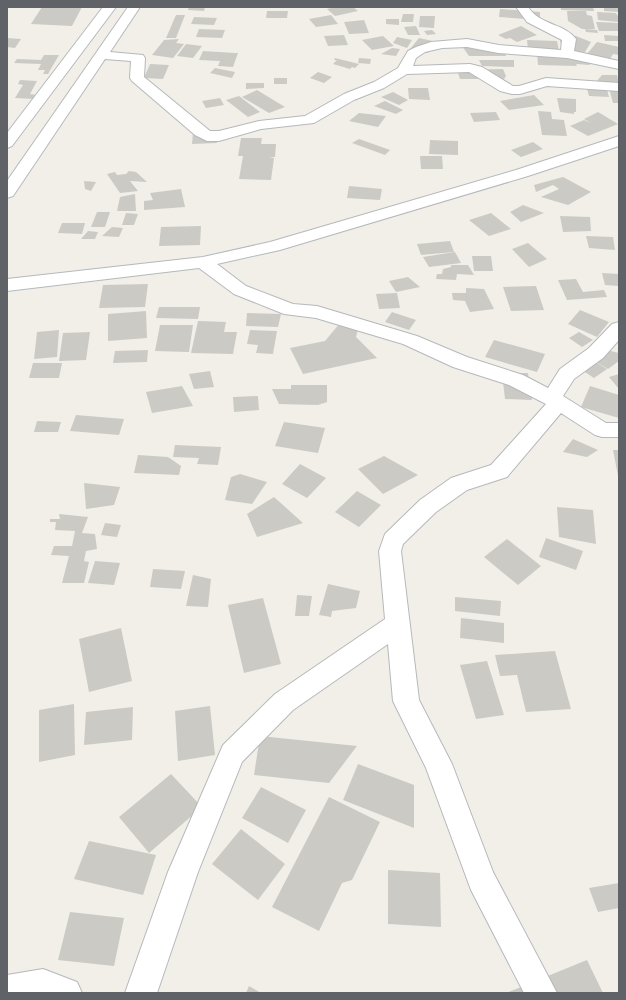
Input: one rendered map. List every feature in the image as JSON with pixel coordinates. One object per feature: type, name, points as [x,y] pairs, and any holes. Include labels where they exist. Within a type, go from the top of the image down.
[{"type":"street","points":[[7,143],[110,7]]},
{"type":"street","points":[[7,193],[134,7]]},
{"type":"street","points":[[522,7],[528,17],[533,21],[569,39],[567,54]]},
{"type":"street","points":[[404,70],[408,60],[413,54],[422,49],[446,44],[490,45],[498,49],[567,54],[619,65]]},
{"type":"street","points":[[101,55],[138,58],[137,78],[200,132],[207,136],[219,136],[238,132],[259,125],[309,120],[349,97],[380,85],[404,70],[470,68],[477,70],[505,88],[512,90],[520,90],[546,82],[619,87]]},
{"type":"street","points":[[7,285],[203,262],[274,246],[522,174],[619,141]]},
{"type":"street","points":[[203,262],[240,290],[261,299],[290,310],[317,312],[410,340],[460,362],[516,380],[555,401],[602,430],[619,430]]},
{"type":"street","points":[[541,993],[481,880],[438,764],[406,701],[390,551],[393,540],[428,506],[459,484],[499,471],[555,401],[567,374],[596,353],[619,328]]},
{"type":"street","points":[[141,993],[183,872],[232,754],[284,702],[398,623]]},
{"type":"street","points":[[7,991],[43,985],[66,993]]},
{"type":"building","points":[[42,7],[82,7],[72,26],[31,24]]},
{"type":"building","points":[[189,7],[205,7],[204,11],[188,10]]},
{"type":"building","points":[[336,7],[353,7],[358,11],[335,16],[327,9]]},
{"type":"building","points":[[561,7],[593,7],[594,11],[561,10]]},
{"type":"building","points":[[604,7],[619,7],[619,12],[604,11]]},
{"type":"building","points":[[500,9],[540,12],[540,20],[499,17]]},
{"type":"building","points":[[267,11],[288,11],[287,18],[266,18]]},
{"type":"building","points":[[567,11],[586,11],[587,15],[592,16],[595,29],[582,29],[568,21]]},
{"type":"building","points":[[597,12],[616,13],[619,16],[619,22],[598,20]]},
{"type":"building","points":[[403,14],[414,14],[413,22],[401,22]]},
{"type":"building","points":[[176,15],[185,15],[176,38],[166,38]]},
{"type":"building","points":[[331,15],[338,24],[316,27],[309,19]]},
{"type":"building","points":[[420,16],[435,16],[434,28],[419,27]]},
{"type":"building","points":[[194,17],[217,18],[214,25],[191,24]]},
{"type":"building","points":[[386,19],[399,19],[399,25],[386,24]]},
{"type":"building","points":[[364,20],[369,33],[349,34],[344,22]]},
{"type":"building","points":[[596,22],[619,23],[619,31],[599,31]]},
{"type":"building","points":[[416,26],[420,35],[408,35],[404,27]]},
{"type":"building","points":[[521,26],[537,35],[517,42],[510,38],[506,39],[498,35]]},
{"type":"building","points":[[199,29],[225,30],[222,38],[196,37]]},
{"type":"building","points":[[585,29],[597,30],[598,33],[586,32]]},
{"type":"building","points":[[432,30],[436,34],[427,35],[424,31]]},
{"type":"building","points":[[344,35],[348,45],[328,46],[324,36]]},
{"type":"building","points":[[604,35],[619,36],[619,41],[605,41]]},
{"type":"building","points":[[383,36],[394,46],[372,50],[362,40]]},
{"type":"building","points":[[576,36],[591,42],[585,52],[563,51],[559,37]]},
{"type":"building","points":[[397,37],[412,40],[407,48],[393,43]]},
{"type":"building","points":[[7,38],[21,39],[15,48],[7,47]]},
{"type":"building","points":[[419,38],[437,42],[428,53],[410,49]]},
{"type":"building","points":[[179,39],[176,43],[184,44],[173,58],[152,55],[164,40]]},
{"type":"building","points":[[527,40],[557,41],[559,51],[528,50]]},
{"type":"building","points":[[597,42],[619,47],[619,55],[613,54],[610,59],[587,54]]},
{"type":"building","points":[[186,44],[202,46],[193,58],[177,56]]},
{"type":"building","points":[[505,45],[506,56],[469,56],[462,46]]},
{"type":"building","points":[[392,48],[400,49],[396,56],[381,54]]},
{"type":"building","points":[[203,51],[238,53],[233,67],[218,66],[220,61],[199,60]]},
{"type":"building","points":[[537,53],[588,55],[590,65],[538,65]]},
{"type":"building","points":[[44,55],[59,55],[48,74],[43,74],[45,70],[38,70],[41,64],[14,63],[17,59],[41,60]]},
{"type":"building","points":[[335,58],[359,64],[355,68],[352,67],[350,69],[333,64],[337,60],[334,60]]},
{"type":"building","points":[[359,58],[371,59],[370,64],[358,63]]},
{"type":"building","points":[[479,60],[514,60],[514,67],[482,66]]},
{"type":"building","points":[[150,64],[169,65],[163,79],[144,78]]},
{"type":"building","points":[[215,68],[235,72],[232,78],[210,73]]},
{"type":"building","points":[[503,69],[506,76],[504,79],[460,79],[457,70]]},
{"type":"building","points":[[318,72],[332,77],[324,83],[310,78]]},
{"type":"building","points":[[602,75],[617,75],[619,85],[595,83]]},
{"type":"building","points":[[274,78],[287,78],[287,84],[274,84]]},
{"type":"building","points":[[20,80],[37,81],[30,94],[37,95],[34,99],[15,98],[23,85],[18,84]]},
{"type":"building","points":[[246,83],[264,83],[264,88],[246,89]]},
{"type":"building","points":[[586,85],[606,86],[609,97],[589,96]]},
{"type":"building","points":[[408,88],[428,88],[430,100],[409,99]]},
{"type":"building","points":[[609,88],[619,88],[619,103],[613,103]]},
{"type":"building","points":[[257,90],[285,107],[269,113],[242,97]]},
{"type":"building","points":[[393,92],[408,100],[399,105],[381,97]]},
{"type":"building","points":[[534,95],[544,105],[509,110],[500,101]]},
{"type":"building","points":[[239,96],[260,112],[248,117],[226,100]]},
{"type":"building","points":[[220,98],[224,105],[206,108],[202,101]]},
{"type":"building","points":[[557,98],[576,99],[576,112],[574,112],[574,114],[560,112]]},
{"type":"building","points":[[385,101],[403,110],[396,114],[374,106]]},
{"type":"building","points":[[538,111],[551,112],[552,119],[564,120],[567,136],[542,135]]},
{"type":"building","points":[[496,112],[500,120],[474,122],[470,113]]},
{"type":"building","points":[[598,112],[618,124],[588,136],[570,126],[584,120],[591,123],[584,119]]},
{"type":"building","points":[[359,113],[386,116],[378,127],[349,121]]},
{"type":"building","points":[[193,133],[217,133],[217,143],[192,144]]},
{"type":"building","points":[[241,138],[262,138],[261,144],[276,144],[275,157],[269,157],[274,158],[271,180],[239,179],[243,156],[238,156]]},
{"type":"building","points":[[359,139],[390,150],[385,155],[352,143]]},
{"type":"building","points":[[430,140],[458,141],[458,155],[429,154]]},
{"type":"building","points":[[533,142],[543,149],[521,157],[511,150]]},
{"type":"building","points":[[420,156],[442,156],[443,169],[421,169]]},
{"type":"building","points":[[129,171],[136,172],[147,182],[130,181],[138,191],[120,193],[107,174],[115,172],[117,175],[126,174]]},
{"type":"building","points":[[563,177],[591,192],[568,205],[541,197],[559,189],[553,185],[536,192],[534,185]]},
{"type":"building","points":[[84,181],[96,182],[91,191],[85,189]]},
{"type":"building","points":[[349,186],[382,189],[380,200],[347,198]]},
{"type":"building","points":[[181,189],[185,207],[144,210],[144,201],[153,200],[150,193]]},
{"type":"building","points":[[135,194],[136,211],[117,211],[120,197]]},
{"type":"building","points":[[523,205],[544,213],[521,222],[510,212]]},
{"type":"building","points":[[97,212],[110,212],[105,227],[91,227]]},
{"type":"building","points":[[126,213],[138,214],[134,225],[122,225]]},
{"type":"building","points":[[491,213],[511,229],[489,236],[469,220]]},
{"type":"building","points":[[560,216],[590,217],[591,231],[563,232]]},
{"type":"building","points":[[62,223],[85,223],[82,234],[58,233]]},
{"type":"building","points":[[201,226],[200,245],[159,246],[161,227]]},
{"type":"building","points":[[112,227],[123,228],[119,237],[102,236]]},
{"type":"building","points":[[88,231],[98,232],[95,239],[81,239]]},
{"type":"building","points":[[586,236],[613,237],[615,250],[589,248]]},
{"type":"building","points":[[450,241],[454,252],[421,255],[417,244]]},
{"type":"building","points":[[528,243],[547,259],[529,267],[512,249]]},
{"type":"building","points":[[455,252],[461,263],[429,267],[423,257]]},
{"type":"building","points":[[472,256],[491,256],[493,271],[474,271]]},
{"type":"building","points":[[451,265],[468,265],[474,275],[457,274],[456,280],[436,279],[437,274],[442,274],[443,269],[451,267]]},
{"type":"building","points":[[602,273],[619,274],[619,286],[605,285]]},
{"type":"building","points":[[408,277],[420,287],[396,292],[389,281]]},
{"type":"building","points":[[576,279],[583,292],[604,290],[607,297],[567,300],[558,280]]},
{"type":"building","points":[[148,284],[145,307],[99,308],[103,285]]},
{"type":"building","points":[[536,286],[544,310],[511,311],[503,287]]},
{"type":"building","points":[[466,288],[484,289],[494,309],[470,312],[465,301],[453,300],[452,293],[466,293]]},
{"type":"building","points":[[397,293],[400,308],[379,309],[376,294]]},
{"type":"building","points":[[159,307],[200,307],[198,319],[156,318]]},
{"type":"building","points":[[580,310],[609,322],[597,337],[568,324]]},
{"type":"building","points":[[146,311],[147,338],[108,341],[108,314]]},
{"type":"building","points":[[392,312],[416,320],[409,330],[385,322]]},
{"type":"building","points":[[247,313],[281,314],[278,327],[246,326]]},
{"type":"building","points":[[198,321],[226,322],[224,332],[237,332],[233,354],[191,353]]},
{"type":"building","points":[[340,323],[358,329],[356,337],[377,358],[303,374],[290,348],[325,341]]},
{"type":"building","points":[[160,325],[193,325],[189,352],[155,351]]},
{"type":"building","points":[[59,330],[57,357],[34,359],[37,332]]},
{"type":"building","points":[[250,330],[277,331],[273,354],[256,353],[258,345],[247,344]]},
{"type":"building","points":[[90,332],[86,360],[59,361],[63,333]]},
{"type":"building","points":[[579,332],[593,340],[582,347],[569,338]]},
{"type":"building","points":[[494,340],[545,354],[537,372],[485,357]]},
{"type":"building","points":[[594,347],[619,353],[619,361],[608,369],[583,354]]},
{"type":"building","points":[[148,350],[147,362],[113,363],[115,351]]},
{"type":"building","points":[[583,354],[607,369],[594,378],[571,363]]},
{"type":"building","points":[[33,363],[62,363],[59,378],[29,378]]},
{"type":"building","points":[[210,371],[214,387],[194,389],[189,374]]},
{"type":"building","points":[[502,373],[528,373],[532,400],[505,399]]},
{"type":"building","points":[[619,374],[619,389],[609,377]]},
{"type":"building","points":[[291,385],[327,385],[327,402],[318,405],[279,404],[272,389],[291,389]]},
{"type":"building","points":[[182,386],[193,406],[152,413],[146,392]]},
{"type":"building","points":[[590,386],[619,395],[619,418],[581,407]]},
{"type":"building","points":[[258,396],[259,410],[234,412],[233,397]]},
{"type":"building","points":[[76,415],[124,419],[119,435],[70,431]]},
{"type":"building","points":[[37,421],[61,422],[58,432],[34,432]]},
{"type":"building","points":[[284,422],[325,428],[318,453],[275,446]]},
{"type":"building","points":[[573,439],[598,450],[587,457],[563,452]]},
{"type":"building","points":[[175,445],[221,447],[218,465],[197,464],[199,458],[173,457]]},
{"type":"building","points":[[613,450],[619,450],[619,476],[618,476]]},
{"type":"building","points":[[138,455],[168,457],[181,466],[179,475],[134,473]]},
{"type":"building","points":[[384,456],[418,475],[383,494],[358,469]]},
{"type":"building","points":[[300,464],[326,478],[307,498],[282,484]]},
{"type":"building","points":[[240,474],[267,482],[252,504],[225,500],[231,477]]},
{"type":"building","points":[[84,483],[120,487],[114,505],[86,509]]},
{"type":"building","points":[[357,491],[381,505],[359,527],[335,512]]},
{"type":"building","points":[[274,497],[303,523],[257,537],[247,514]]},
{"type":"building","points":[[557,507],[593,510],[596,544],[559,537]]},
{"type":"building","points":[[59,514],[88,517],[82,533],[95,534],[97,549],[86,551],[84,561],[89,562],[84,583],[62,583],[69,556],[51,555],[54,546],[72,546],[75,531],[55,530],[56,522],[50,522],[50,519],[60,519]]},
{"type":"building","points":[[105,523],[121,525],[117,537],[101,535]]},
{"type":"building","points":[[546,538],[583,551],[576,570],[539,557]]},
{"type":"building","points":[[507,539],[541,566],[518,585],[484,557]]},
{"type":"building","points":[[95,561],[120,563],[114,585],[88,583]]},
{"type":"building","points":[[153,569],[185,571],[181,589],[150,587]]},
{"type":"building","points":[[193,575],[211,579],[208,607],[186,606]]},
{"type":"building","points":[[328,584],[360,591],[356,608],[332,611],[331,617],[319,615]]},
{"type":"building","points":[[297,595],[312,596],[309,616],[295,616]]},
{"type":"building","points":[[455,597],[501,601],[500,616],[455,611]]},
{"type":"building","points":[[263,598],[281,664],[244,673],[228,605]]},
{"type":"building","points":[[461,618],[504,623],[504,643],[460,638]]},
{"type":"building","points":[[121,628],[132,681],[89,692],[79,639]]},
{"type":"building","points":[[555,651],[571,709],[526,712],[517,675],[500,676],[495,655]]},
{"type":"building","points":[[487,661],[504,715],[476,719],[460,665]]},
{"type":"building","points":[[74,704],[75,755],[39,762],[39,710]]},
{"type":"building","points":[[210,706],[215,755],[178,761],[175,711]]},
{"type":"building","points":[[133,707],[132,740],[84,745],[86,712]]},
{"type":"building","points":[[260,736],[357,746],[329,783],[254,775]]},
{"type":"building","points":[[358,764],[414,785],[414,828],[343,800]]},
{"type":"building","points":[[171,774],[202,807],[149,853],[119,817]]},
{"type":"building","points":[[261,787],[306,810],[288,843],[242,818]]},
{"type":"building","points":[[329,797],[380,822],[352,880],[342,883],[319,931],[272,907]]},
{"type":"building","points":[[241,829],[285,864],[258,900],[212,864]]},
{"type":"building","points":[[89,841],[156,855],[143,895],[74,879]]},
{"type":"building","points":[[388,870],[440,873],[441,927],[388,924]]},
{"type":"building","points":[[619,883],[619,908],[598,912],[589,888]]},
{"type":"building","points":[[70,912],[124,918],[114,966],[58,960]]},
{"type":"building","points":[[587,960],[603,993],[506,993]]},
{"type":"building","points":[[249,986],[261,993],[246,993]]}]
